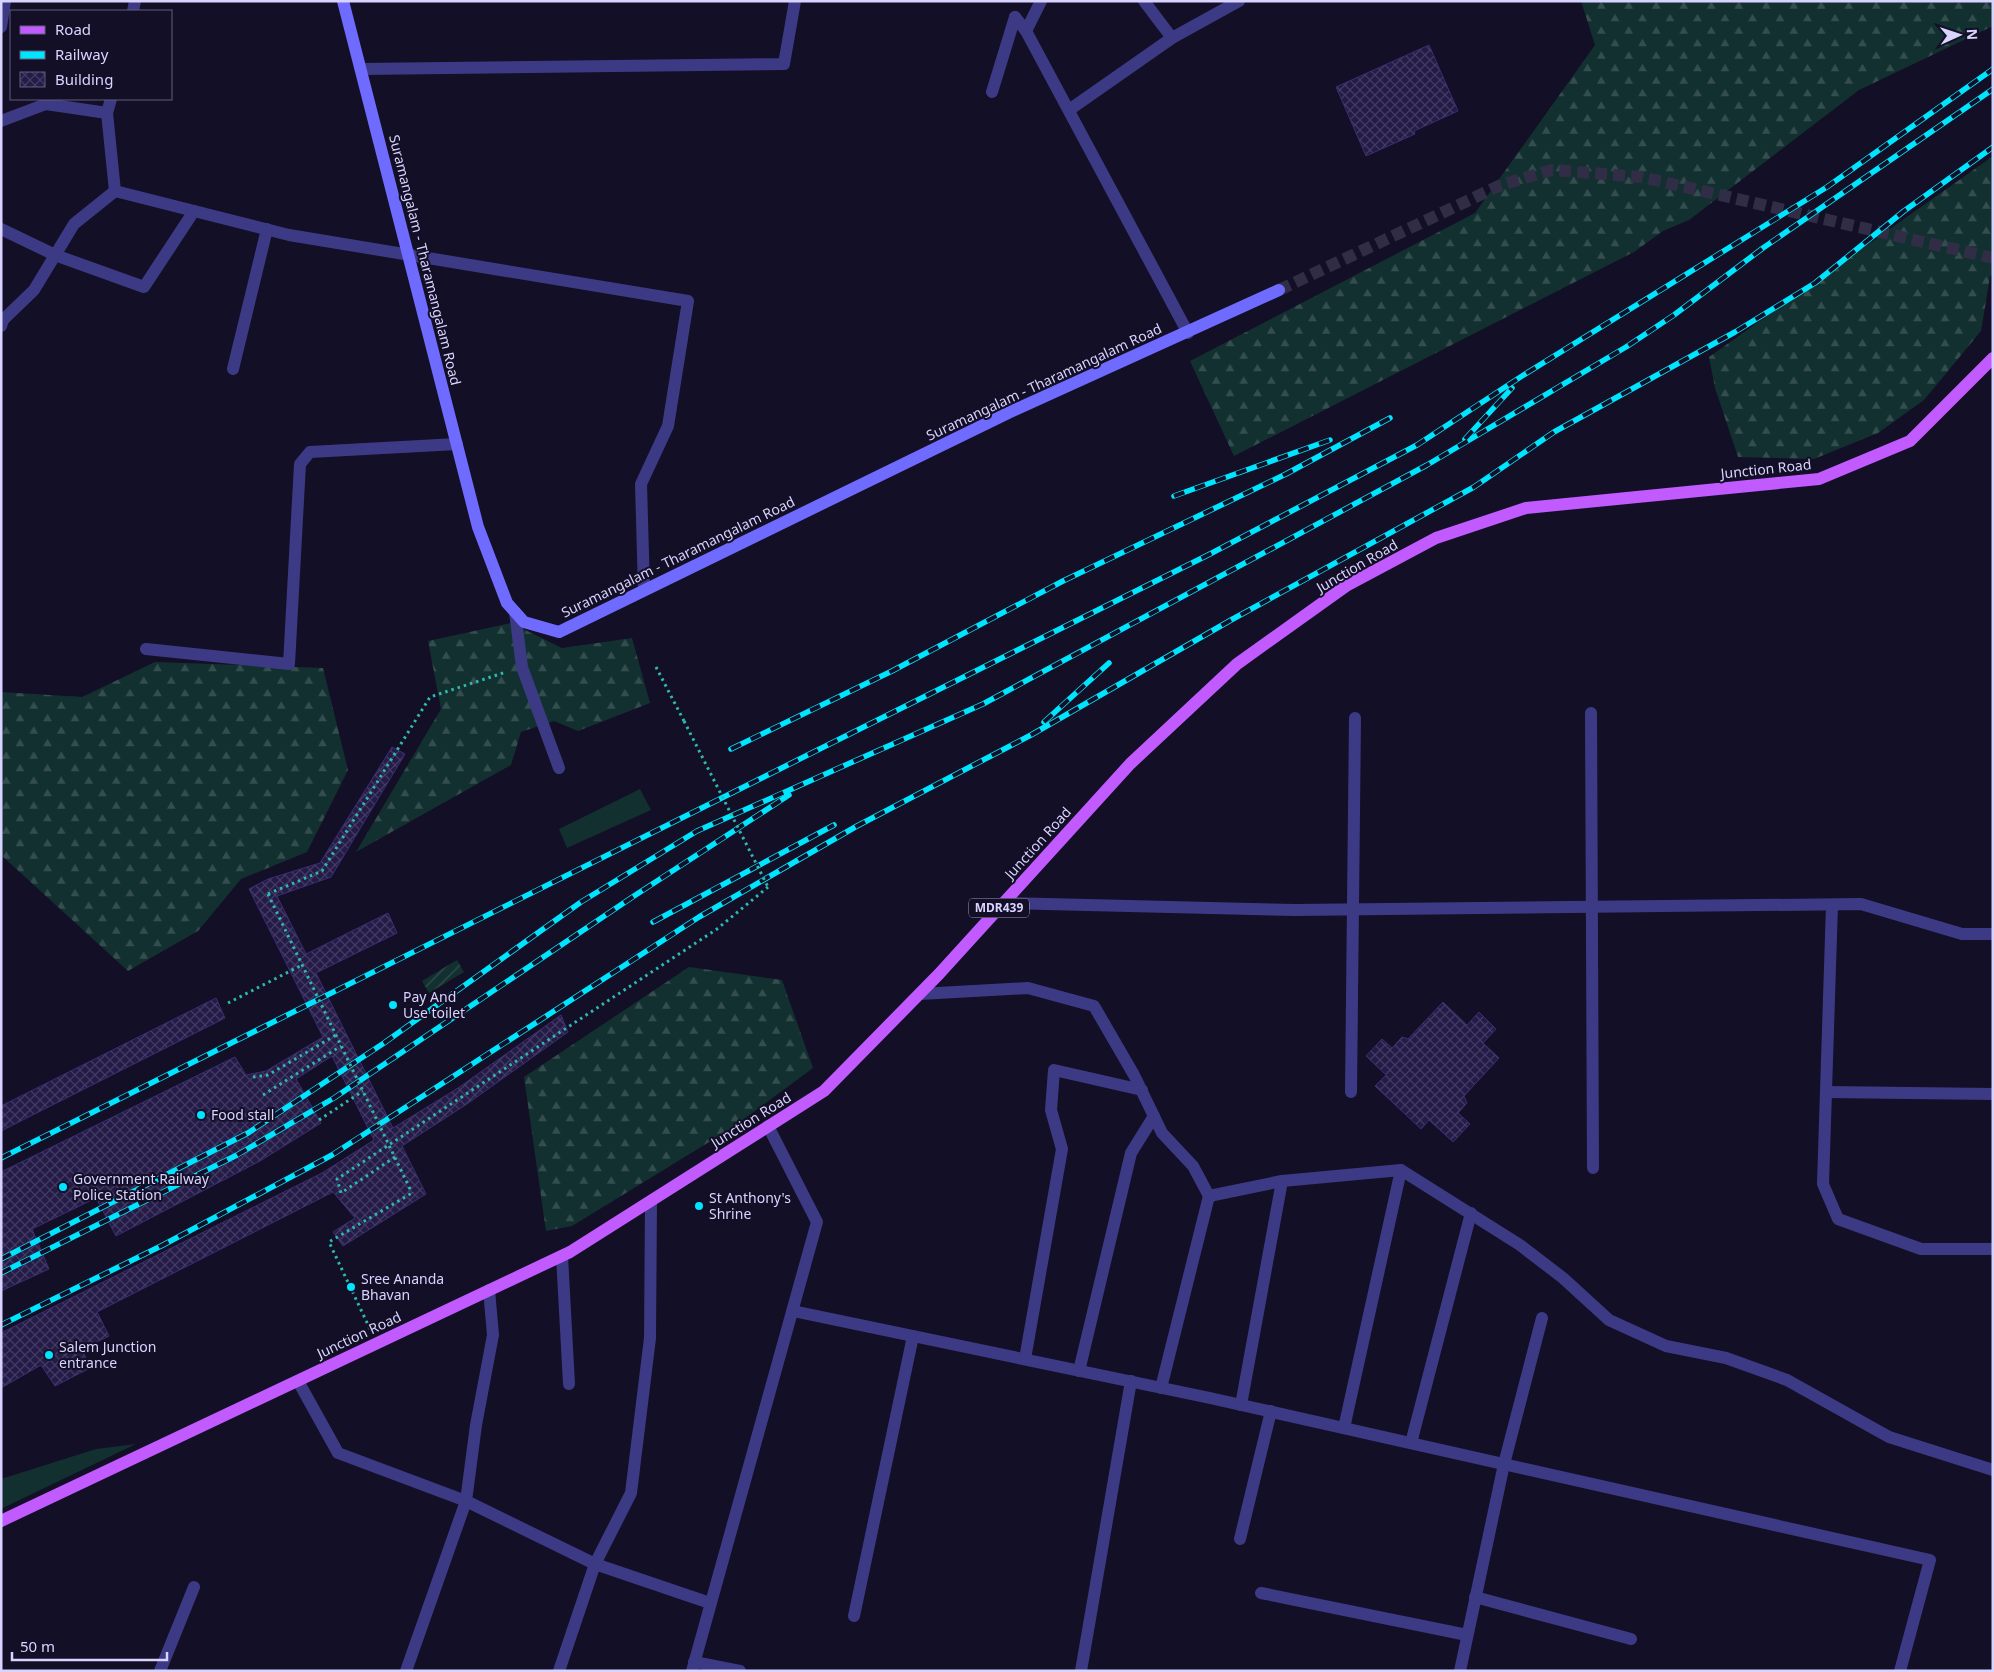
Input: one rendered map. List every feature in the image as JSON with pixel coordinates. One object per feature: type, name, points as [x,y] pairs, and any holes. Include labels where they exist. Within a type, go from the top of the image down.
[{"type":"main road","name":"Suramangalam - Tharamangalam Road","points":[[343,1],[478,527],[508,603],[524,622],[559,632],[999,417],[1188,333],[1278,290]]},
{"type":"main road","name":"Junction Road","points":[[1,1522],[562,1256],[824,1091],[920,994],[1130,764],[1237,664],[1346,586],[1436,538],[1526,508],[1819,479],[1910,441],[1993,358]]},
{"type":"street","points":[[1,27],[6,1]]},
{"type":"street","points":[[361,69],[784,64],[795,1]]},
{"type":"street","points":[[1026,31],[1041,1]]},
{"type":"street","points":[[1144,1],[1172,38]]},
{"type":"street","points":[[1068,110],[1172,38],[1239,1]]},
{"type":"street","points":[[992,92],[1015,18],[1026,31],[1188,333]]},
{"type":"street","points":[[111,100],[108,113],[115,191]]},
{"type":"street","points":[[1,121],[46,104],[108,113]]},
{"type":"street","points":[[115,191],[267,229],[688,301],[668,426],[641,484],[644,590]]},
{"type":"street","points":[[1,326],[3,320],[34,290],[74,224],[115,191]]},
{"type":"street","points":[[1,229],[55,255],[144,286],[194,211]]},
{"type":"street","points":[[233,368],[267,229]]},
{"type":"street","points":[[146,649],[289,664],[300,464],[310,452],[457,444]]},
{"type":"street","points":[[515,612],[522,667],[559,768]]},
{"type":"street","points":[[1591,713],[1594,907],[1593,1168]]},
{"type":"street","points":[[1352,1092],[1355,718]]},
{"type":"street","points":[[1004,902],[1352,910],[1861,904],[1962,934],[1993,934]]},
{"type":"street","points":[[1832,905],[1823,1184],[1838,1219],[1921,1250],[1993,1249]]},
{"type":"street","points":[[920,994],[1028,988],[1094,1006],[1142,1090],[1162,1133],[1193,1166],[1209,1196],[1161,1388]]},
{"type":"street","points":[[1025,1359],[1062,1149],[1051,1110],[1054,1070],[1142,1090]]},
{"type":"street","points":[[1826,1092],[1993,1094]]},
{"type":"street","points":[[1079,1371],[1131,1153],[1154,1116]]},
{"type":"street","points":[[740,1671],[693,1667],[817,1222],[768,1126]]},
{"type":"street","points":[[1209,1196],[1282,1181],[1400,1170],[1432,1192],[1472,1213],[1520,1245],[1563,1278],[1609,1320],[1666,1346],[1726,1358],[1787,1380],[1889,1437],[1993,1470]]},
{"type":"street","points":[[1344,1428],[1400,1170]]},
{"type":"street","points":[[1241,1405],[1282,1181]]},
{"type":"street","points":[[559,1671],[595,1564],[631,1493],[650,1338],[651,1201]]},
{"type":"street","points":[[1411,1443],[1472,1213]]},
{"type":"street","points":[[562,1256],[569,1384]]},
{"type":"street","points":[[406,1671],[466,1501],[476,1425],[493,1335],[489,1290]]},
{"type":"street","points":[[793,1311],[1241,1405],[1930,1560],[1900,1671]]},
{"type":"street","points":[[1460,1671],[1504,1464],[1542,1318]]},
{"type":"street","points":[[854,1616],[913,1336]]},
{"type":"street","points":[[298,1381],[338,1453],[466,1501],[595,1564],[710,1603]]},
{"type":"street","points":[[1081,1671],[1131,1381]]},
{"type":"street","points":[[1240,1539],[1271,1412]]},
{"type":"street","points":[[160,1671],[194,1587]]},
{"type":"street","points":[[1261,1593],[1468,1635]]},
{"type":"street","points":[[1476,1597],[1631,1639]]},
{"type":"path","points":[[376,1344],[329,1242],[412,1193],[268,894],[322,871],[430,697],[522,667]]},
{"type":"path","points":[[395,1157],[341,1194],[337,1179],[717,929],[768,887],[656,667]]},
{"type":"path","points":[[228,1003],[302,965]]},
{"type":"path","points":[[254,1077],[268,1075],[336,1035]]},
{"type":"path","points":[[263,1095],[341,1046]]},
{"type":"path","points":[[319,1120],[363,1092]]},
{"type":"green space","points":[[1581,1],[1993,1],[1993,26],[1859,90],[1689,220],[1663,231],[1634,252],[1234,456],[1190,361],[1475,213],[1595,45]]},
{"type":"green space","points":[[1993,156],[1993,273],[1990,277],[1981,331],[1924,400],[1878,433],[1814,459],[1738,457],[1715,388],[1709,357]]},
{"type":"green space","points":[[511,623],[562,648],[632,638],[650,703],[578,731],[554,721],[521,732],[511,765],[356,852],[441,709],[428,641]]},
{"type":"green space","points":[[155,662],[323,668],[348,770],[307,852],[241,879],[198,931],[128,971],[1,855],[1,692],[82,697]]},
{"type":"green space","points":[[640,789],[651,810],[567,848],[559,829]]},
{"type":"green space","points":[[457,960],[464,972],[429,993],[422,981]]},
{"type":"green space","points":[[689,967],[782,980],[813,1068],[732,1128],[572,1226],[546,1231],[524,1077]]},
{"type":"green space","points":[[136,1444],[1,1509],[1,1479],[96,1449]]},
{"type":"building","points":[[1429,45],[1458,111],[1414,131],[1415,134],[1366,156],[1336,87]]},
{"type":"building","points":[[392,747],[405,754],[331,877],[277,896],[306,954],[388,913],[397,933],[316,973],[393,1128],[458,1088],[561,1015],[568,1032],[467,1104],[402,1146],[426,1194],[343,1246],[333,1232],[355,1218],[333,1192],[97,1312],[109,1336],[82,1349],[90,1368],[55,1386],[41,1365],[1,1388],[1,1333],[322,1173],[374,1140],[332,1056],[296,1079],[321,1123],[260,1161],[116,1236],[96,1198],[32,1229],[49,1269],[1,1291],[1,1172],[235,1057],[246,1075],[266,1071],[323,1037],[249,889],[268,879],[320,863]]},
{"type":"building","points":[[216,998],[225,1018],[1,1131],[1,1106]]},
{"type":"building","points":[[1443,1002],[1467,1025],[1479,1012],[1496,1029],[1483,1043],[1499,1058],[1464,1096],[1467,1103],[1458,1113],[1470,1124],[1453,1142],[1429,1120],[1421,1129],[1375,1086],[1386,1075],[1366,1056],[1382,1039],[1392,1048],[1402,1037],[1408,1039]]},
{"type":"tunnel","points":[[1279,290],[1501,185],[1552,170],[1642,177],[1993,258]]},
{"type":"railway","points":[[1,1158],[1210,554],[1417,445],[1522,376],[1827,187],[1993,69]]},
{"type":"railway","points":[[1,1259],[248,1133],[384,1043],[581,902],[697,831],[983,704],[1427,465],[1626,347],[1674,315],[1763,248],[1993,89]]},
{"type":"railway","points":[[1,1325],[163,1245],[332,1155],[699,917],[857,826],[1031,735],[1231,620],[1474,487],[1554,432],[1735,332],[1815,283],[1904,211],[1993,147]]},
{"type":"railway","points":[[1465,439],[1512,388]]},
{"type":"railway","points":[[731,749],[892,671],[1063,581],[1286,474],[1390,418]]},
{"type":"railway","points":[[1174,496],[1330,440]]},
{"type":"railway","points":[[1044,722],[1109,663]]},
{"type":"railway","points":[[1,1273],[237,1155],[334,1098],[634,896],[789,795]]},
{"type":"railway","points":[[653,922],[834,825]]},
{"type":"place","name":"Pay And Use toilet","points":[[393,1005]]},
{"type":"place","name":"Food stall","points":[[201,1115]]},
{"type":"place","name":"Government Railway Police Station","points":[[63,1187]]},
{"type":"place","name":"St Anthony's Shrine","points":[[699,1206]]},
{"type":"place","name":"Sree Ananda Bhavan","points":[[351,1287]]},
{"type":"place","name":"Salem Junction entrance","points":[[49,1355]]}]
